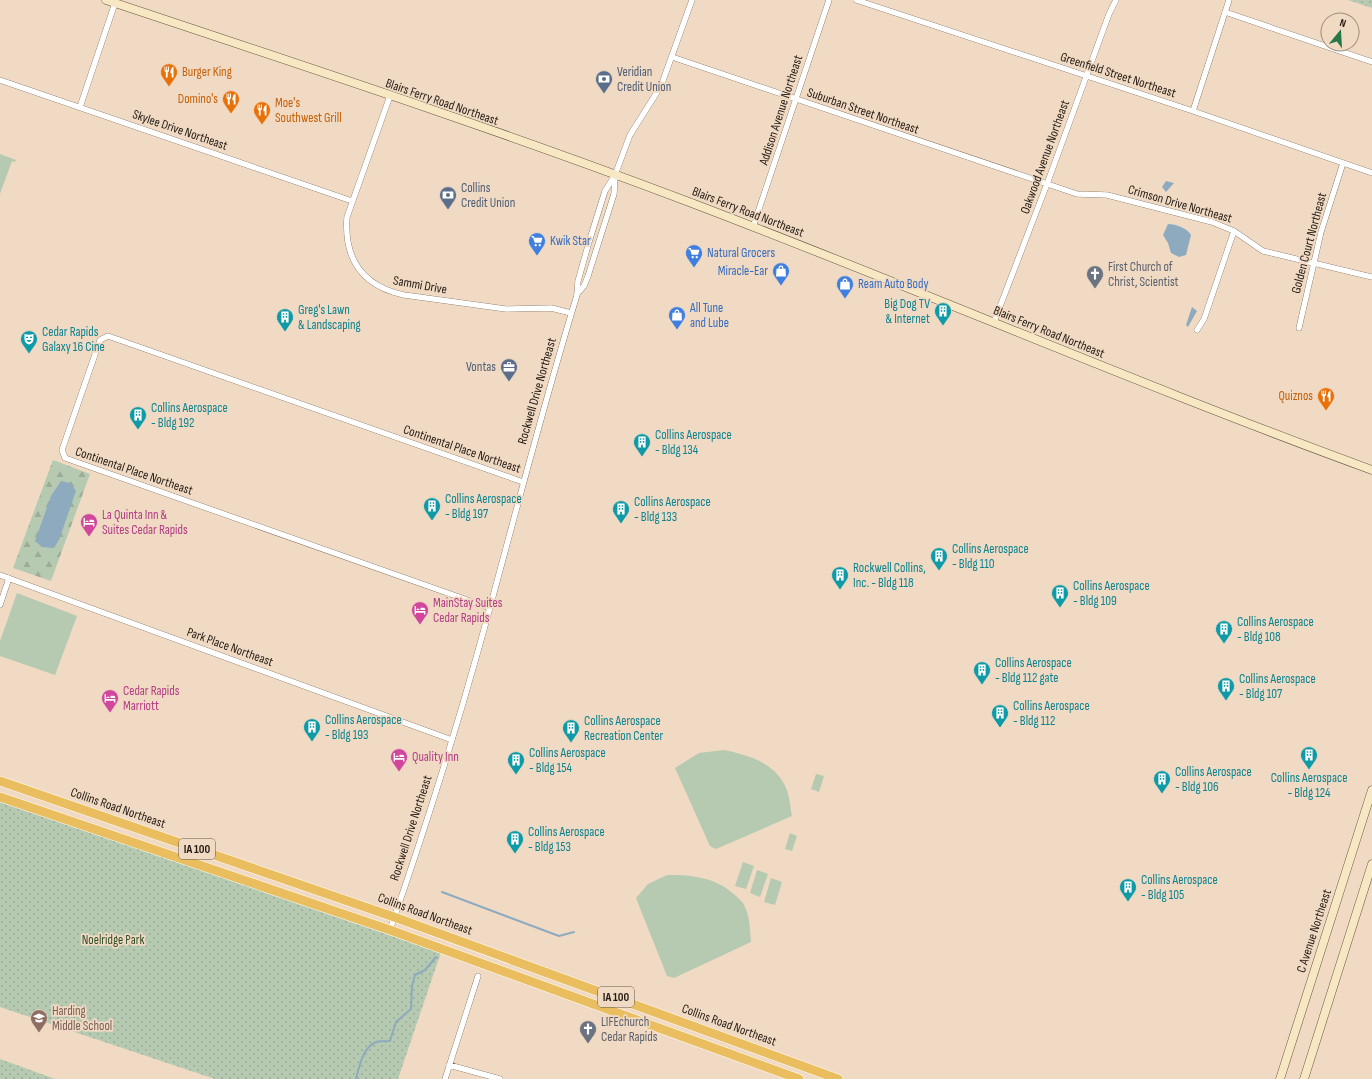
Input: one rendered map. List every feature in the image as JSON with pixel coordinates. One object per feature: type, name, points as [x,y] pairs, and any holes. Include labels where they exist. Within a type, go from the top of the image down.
[{"type":"highway","name":"Collins Road Northeast","points":[[0,781],[394,916],[838,1079]]},
{"type":"highway","name":"Collins Road Northeast","points":[[0,797],[390,930],[799,1079]]},
{"type":"main road","name":"Blairs Ferry Road Northeast","points":[[106,0],[116,2],[390,96],[615,175],[753,227],[994,322],[1244,423],[1372,470]]},
{"type":"main road","name":"C Avenue Northeast","points":[[1280,1079],[1372,790]]},
{"type":"main road","points":[[1304,1079],[1372,864]]},
{"type":"street","name":"Rockwell Drive Northeast","points":[[390,930],[452,740],[490,608],[523,482],[577,295],[578,281],[605,191],[615,175],[630,136],[661,86],[692,0]]},
{"type":"street","name":"Addison Avenue Northeast","points":[[753,227],[829,0]]},
{"type":"street","name":"Greenfield Street Northeast","points":[[856,0],[1193,111],[1372,173]]},
{"type":"street","name":"Oakwood Avenue Northeast","points":[[994,322],[1047,184],[1108,14],[1116,0]]},
{"type":"street","points":[[1193,111],[1229,0]]},
{"type":"street","points":[[80,107],[116,2]]},
{"type":"street","points":[[1225,12],[1372,62]]},
{"type":"street","name":"Suburban Street Northeast","points":[[672,57],[1047,184]]},
{"type":"street","name":"Skylee Drive Northeast","points":[[0,80],[352,201]]},
{"type":"street","name":"Sammi Drive","points":[[390,96],[352,201],[348,217],[346,232],[348,247],[362,274],[388,292],[404,296],[506,309],[551,308],[571,314]]},
{"type":"street","name":"Golden Court Northeast","points":[[1299,328],[1321,232],[1343,163]]},
{"type":"street","name":"Rockwell Drive Northeast","points":[[577,295],[584,286],[588,276],[614,194],[615,175]]},
{"type":"street","name":"Crimson Drive Northeast","points":[[1047,184],[1081,195],[1107,195],[1212,222],[1234,231],[1263,251],[1372,277]]},
{"type":"street","points":[[1197,330],[1204,319],[1234,231]]},
{"type":"street","name":"Continental Place Northeast","points":[[490,608],[65,458],[62,450],[100,340],[108,336],[523,482]]},
{"type":"street","name":"Park Place Northeast","points":[[0,575],[452,740]]},
{"type":"street","points":[[0,605],[9,578]]},
{"type":"street","points":[[445,1079],[478,976]]},
{"type":"street","points":[[449,1065],[500,1079]]},
{"type":"green space","points":[[1348,0],[1372,0],[1372,8]]},
{"type":"green space","points":[[0,154],[16,160],[15,162],[12,161],[0,194]]},
{"type":"green space","points":[[53,460],[90,474],[51,581],[13,568]]},
{"type":"green space","points":[[17,593],[77,616],[55,675],[0,656],[0,641]]},
{"type":"green space","points":[[724,750],[752,758],[768,766],[775,772],[786,788],[792,816],[716,849],[710,846],[675,768],[699,753]]},
{"type":"green space","points":[[816,774],[824,776],[819,792],[811,789]]},
{"type":"green space","name":"Noelridge Park","points":[[0,797],[442,949],[398,1079],[215,1079],[0,1007]]},
{"type":"green space","points":[[790,833],[797,836],[792,851],[785,849]]},
{"type":"green space","points":[[743,862],[754,866],[746,889],[735,886]]},
{"type":"green space","points":[[757,870],[768,874],[760,897],[750,893]]},
{"type":"green space","points":[[667,875],[704,878],[720,885],[736,896],[746,909],[751,942],[674,978],[667,976],[636,898],[648,884]]},
{"type":"green space","points":[[771,878],[782,882],[775,905],[764,902]]},
{"type":"green space","points":[[0,1059],[55,1079],[0,1079]]},
{"type":"water","points":[[1166,181],[1174,183],[1166,192],[1162,187]]},
{"type":"water","points":[[1168,224],[1181,227],[1187,230],[1191,235],[1186,255],[1179,257],[1171,253],[1168,243],[1163,235]]},
{"type":"water","points":[[1192,307],[1197,311],[1188,327],[1186,325]]},
{"type":"water","points":[[61,481],[70,483],[76,491],[59,540],[54,548],[42,547],[35,541],[51,496]]},
{"type":"waterway","points":[[442,892],[559,936],[574,932]]},
{"type":"waterway","points":[[356,1079],[362,1058],[368,1048],[376,1042],[390,1041],[396,1022],[411,1009],[412,986],[415,975],[425,970],[436,957]]},
{"type":"place","name":"Burger King","points":[[169,87]]},
{"type":"place","name":"Veridian Credit Union","points":[[604,94]]},
{"type":"place","name":"Domino's","points":[[231,114]]},
{"type":"place","name":"Moe's Southwest Grill","points":[[262,125]]},
{"type":"place","name":"Collins Credit Union","points":[[448,210]]},
{"type":"place","name":"Kwik Star","points":[[537,256]]},
{"type":"place","name":"Natural Grocers","points":[[694,268]]},
{"type":"place","name":"Miracle-Ear","points":[[781,286]]},
{"type":"place","name":"First Church of Christ, Scientist","points":[[1095,289]]},
{"type":"place","name":"Ream Auto Body","points":[[845,299]]},
{"type":"place","name":"Big Dog TV & Internet","points":[[943,326]]},
{"type":"place","name":"All Tune and Lube","points":[[677,330]]},
{"type":"place","name":"Greg's Lawn & Landscaping","points":[[285,332]]},
{"type":"place","name":"Cedar Rapids Galaxy 16 Cine","points":[[29,354]]},
{"type":"place","name":"Vontas","points":[[509,382]]},
{"type":"place","name":"Quiznos","points":[[1326,411]]},
{"type":"place","name":"Collins Aerospace - Bldg 192","points":[[138,430]]},
{"type":"place","name":"Collins Aerospace - Bldg 134","points":[[642,457]]},
{"type":"place","name":"Collins Aerospace - Bldg 197","points":[[432,521]]},
{"type":"place","name":"Collins Aerospace - Bldg 133","points":[[621,524]]},
{"type":"place","name":"La Quinta Inn & Suites Cedar Rapids","points":[[89,537]]},
{"type":"place","name":"Collins Aerospace - Bldg 110","points":[[939,571]]},
{"type":"place","name":"Rockwell Collins, Inc. - Bldg 118","points":[[840,590]]},
{"type":"place","name":"Collins Aerospace - Bldg 109","points":[[1060,608]]},
{"type":"place","name":"MainStay Suites Cedar Rapids","points":[[420,625]]},
{"type":"place","name":"Collins Aerospace - Bldg 108","points":[[1224,644]]},
{"type":"place","name":"Collins Aerospace - Bldg 112 gate","points":[[982,685]]},
{"type":"place","name":"Collins Aerospace - Bldg 107","points":[[1226,701]]},
{"type":"place","name":"Cedar Rapids Marriott","points":[[110,713]]},
{"type":"place","name":"Collins Aerospace - Bldg 112","points":[[1000,728]]},
{"type":"place","name":"Collins Aerospace - Bldg 193","points":[[312,742]]},
{"type":"place","name":"Collins Aerospace Recreation Center","points":[[571,743]]},
{"type":"place","name":"Collins Aerospace - Bldg 124","points":[[1309,770]]},
{"type":"place","name":"Quality Inn","points":[[399,772]]},
{"type":"place","name":"Collins Aerospace - Bldg 154","points":[[516,775]]},
{"type":"place","name":"Collins Aerospace - Bldg 106","points":[[1162,794]]},
{"type":"place","name":"Collins Aerospace - Bldg 153","points":[[515,854]]},
{"type":"place","name":"Collins Aerospace - Bldg 105","points":[[1128,902]]},
{"type":"place","name":"Harding Middle School","points":[[39,1033]]},
{"type":"place","name":"LIFEchurch Cedar Rapids","points":[[588,1044]]}]
